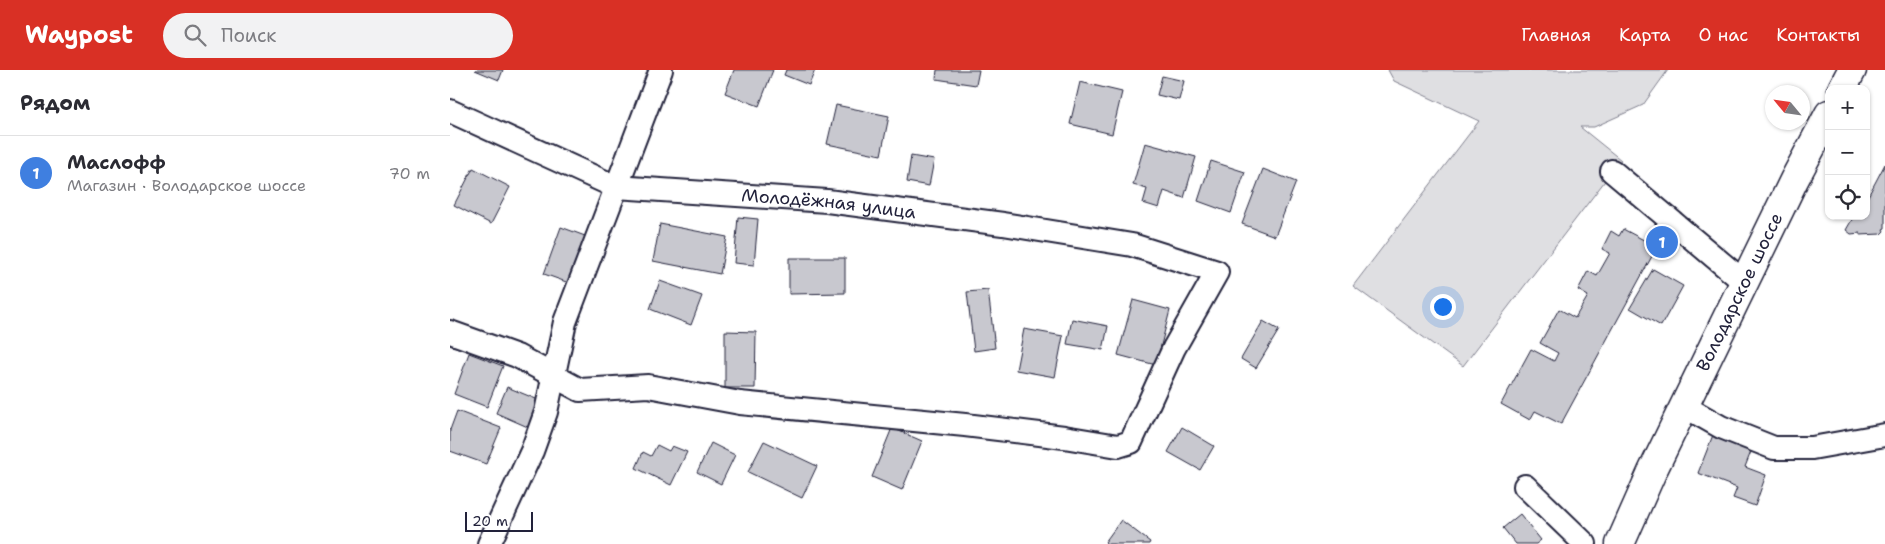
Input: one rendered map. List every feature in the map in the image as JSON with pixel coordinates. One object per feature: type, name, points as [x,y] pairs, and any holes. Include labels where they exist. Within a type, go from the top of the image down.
[{"type":"main road","points":[[1844,85],[1852,70]]},
{"type":"main road","name":"Володарское шоссе","points":[[1620,544],[1652,472],[1744,282],[1825,122]]},
{"type":"street","points":[[489,544],[532,451],[546,412],[565,322],[661,70]]},
{"type":"street","name":"Молодёжная улица","points":[[450,111],[616,187],[827,201],[1003,224],[1132,245],[1217,272],[1174,348],[1131,442],[1118,446],[974,426],[740,403],[648,386],[580,390],[554,377]]},
{"type":"street","points":[[1612,172],[1744,282]]},
{"type":"street","points":[[450,332],[517,356],[554,377]]},
{"type":"street","points":[[1684,406],[1721,427],[1774,448],[1812,448],[1885,435]]},
{"type":"street","points":[[1525,486],[1585,544]]},
{"type":"shaded area","points":[[1388,70],[1668,70],[1643,105],[1594,127],[1580,127],[1621,160],[1463,366],[1353,286],[1479,121],[1394,81]]},
{"type":"building","points":[[475,70],[503,70],[499,80]]},
{"type":"building","points":[[734,70],[773,70],[759,106],[725,93]]},
{"type":"building","points":[[786,70],[815,70],[809,85],[784,75]]},
{"type":"building","points":[[937,70],[979,70],[976,85],[936,79]]},
{"type":"building","points":[[1162,76],[1184,81],[1179,100],[1157,95]]},
{"type":"building","points":[[1080,82],[1122,92],[1112,134],[1070,124]]},
{"type":"building","points":[[836,105],[889,116],[881,155],[827,144]]},
{"type":"building","points":[[1145,143],[1196,157],[1184,198],[1164,191],[1159,208],[1143,203],[1147,189],[1133,185]]},
{"type":"building","points":[[911,156],[934,160],[929,186],[907,182]]},
{"type":"building","points":[[1211,161],[1245,172],[1231,213],[1198,201]]},
{"type":"building","points":[[1885,164],[1884,231],[1881,234],[1851,234],[1846,230],[1852,220],[1870,220],[1870,192]]},
{"type":"building","points":[[473,168],[510,187],[491,224],[454,205]]},
{"type":"building","points":[[1263,169],[1296,182],[1275,236],[1242,224]]},
{"type":"building","points":[[738,217],[758,219],[754,265],[734,263]]},
{"type":"building","points":[[660,224],[727,237],[720,274],[653,261]]},
{"type":"building","points":[[561,227],[585,236],[569,283],[544,274]]},
{"type":"building","points":[[1623,229],[1657,247],[1561,424],[1535,411],[1530,420],[1501,404],[1531,349],[1554,361],[1558,353],[1540,343],[1559,309],[1575,318],[1588,296],[1578,290],[1588,271],[1597,276],[1610,253],[1602,249],[1611,231],[1619,236]]},
{"type":"building","points":[[789,258],[845,258],[845,293],[789,294]]},
{"type":"building","points":[[1653,269],[1683,286],[1661,326],[1630,308]]},
{"type":"building","points":[[660,281],[702,296],[691,325],[650,309]]},
{"type":"building","points":[[988,290],[995,348],[974,351],[967,292]]},
{"type":"building","points":[[1133,300],[1170,310],[1156,365],[1118,355]]},
{"type":"building","points":[[1072,319],[1108,326],[1103,350],[1067,344]]},
{"type":"building","points":[[1263,321],[1279,330],[1256,368],[1241,359]]},
{"type":"building","points":[[1024,329],[1063,336],[1055,377],[1016,370]]},
{"type":"building","points":[[725,331],[756,332],[755,388],[725,388]]},
{"type":"building","points":[[469,353],[503,366],[487,407],[454,394]]},
{"type":"building","points":[[507,387],[541,401],[530,428],[496,413]]},
{"type":"building","points":[[457,411],[501,428],[486,464],[450,451],[450,430]]},
{"type":"building","points":[[1182,427],[1214,446],[1200,470],[1168,452]]},
{"type":"building","points":[[892,428],[922,441],[902,490],[872,477]]},
{"type":"building","points":[[1713,435],[1752,449],[1745,467],[1766,475],[1755,506],[1733,498],[1737,488],[1698,473]]},
{"type":"building","points":[[764,441],[817,466],[802,498],[748,472]]},
{"type":"building","points":[[711,443],[735,455],[721,484],[697,472]]},
{"type":"building","points":[[657,445],[669,451],[672,446],[687,452],[671,485],[636,468],[643,452],[651,456]]},
{"type":"building","points":[[1520,514],[1541,540],[1536,544],[1516,544],[1503,528]]},
{"type":"building","points":[[1121,520],[1150,542],[1149,544],[1107,544],[1105,542]]},
{"type":"place","name":"Маслофф","points":[[1662,242]]}]
